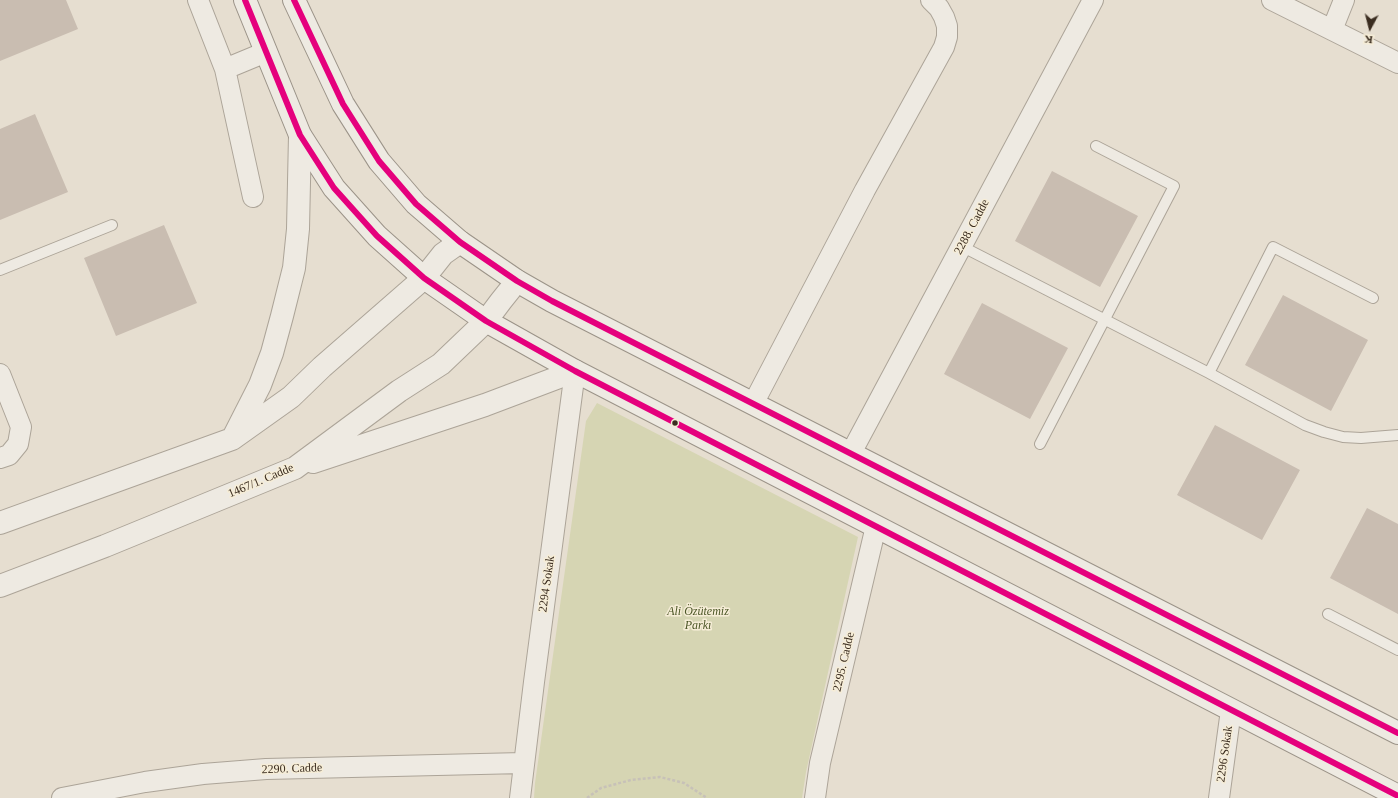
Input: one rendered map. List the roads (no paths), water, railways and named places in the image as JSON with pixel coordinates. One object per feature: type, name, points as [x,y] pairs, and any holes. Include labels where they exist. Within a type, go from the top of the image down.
[{"type":"main road","points":[[246,0],[300,135],[334,188],[377,236],[424,278],[486,321],[575,371],[1398,796]]},
{"type":"main road","points":[[294,0],[343,104],[379,161],[416,204],[460,242],[517,281],[559,305],[1398,733]]},
{"type":"main road","points":[[232,439],[260,385],[282,316],[294,268],[298,228],[300,135]]},
{"type":"main road","points":[[0,523],[232,439],[291,397],[322,367],[424,278],[443,254],[460,242]]},
{"type":"main road","name":"1467/1. Cadde","points":[[0,586],[106,546],[295,468],[399,392],[441,364],[486,321],[517,281]]},
{"type":"main road","points":[[295,468],[485,405],[575,371]]},
{"type":"street","points":[[198,0],[225,69],[253,197]]},
{"type":"street","points":[[753,404],[866,190],[944,47],[947,37],[947,26],[939,8],[931,0]]},
{"type":"street","name":"2288. Cadde","points":[[851,453],[1093,0]]},
{"type":"street","points":[[1272,0],[1398,63]]},
{"type":"street","points":[[1332,30],[1344,0]]},
{"type":"street","points":[[225,69],[266,52]]},
{"type":"street","name":"2294 Sokak","points":[[520,798],[523,763],[575,371]]},
{"type":"street","points":[[0,374],[22,427],[18,444],[9,455],[0,458]]},
{"type":"street","name":"2295. Cadde","points":[[815,798],[820,763],[876,526]]},
{"type":"street","name":"2296 Sokak","points":[[1219,798],[1232,710]]},
{"type":"street","name":"2290. Cadde","points":[[62,798],[145,790],[203,774],[266,769],[523,763]]},
{"type":"lane","points":[[1040,444],[1174,186],[1096,146]]},
{"type":"lane","points":[[0,270],[112,225]]},
{"type":"lane","points":[[962,246],[1209,373],[1305,425],[1344,437],[1361,438],[1398,435]]},
{"type":"lane","points":[[1209,373],[1274,247],[1373,298]]},
{"type":"lane","points":[[1328,614],[1398,650]]},
{"type":"park label","name":"Ali Özütemiz Parkı","points":[[698,619]]}]
